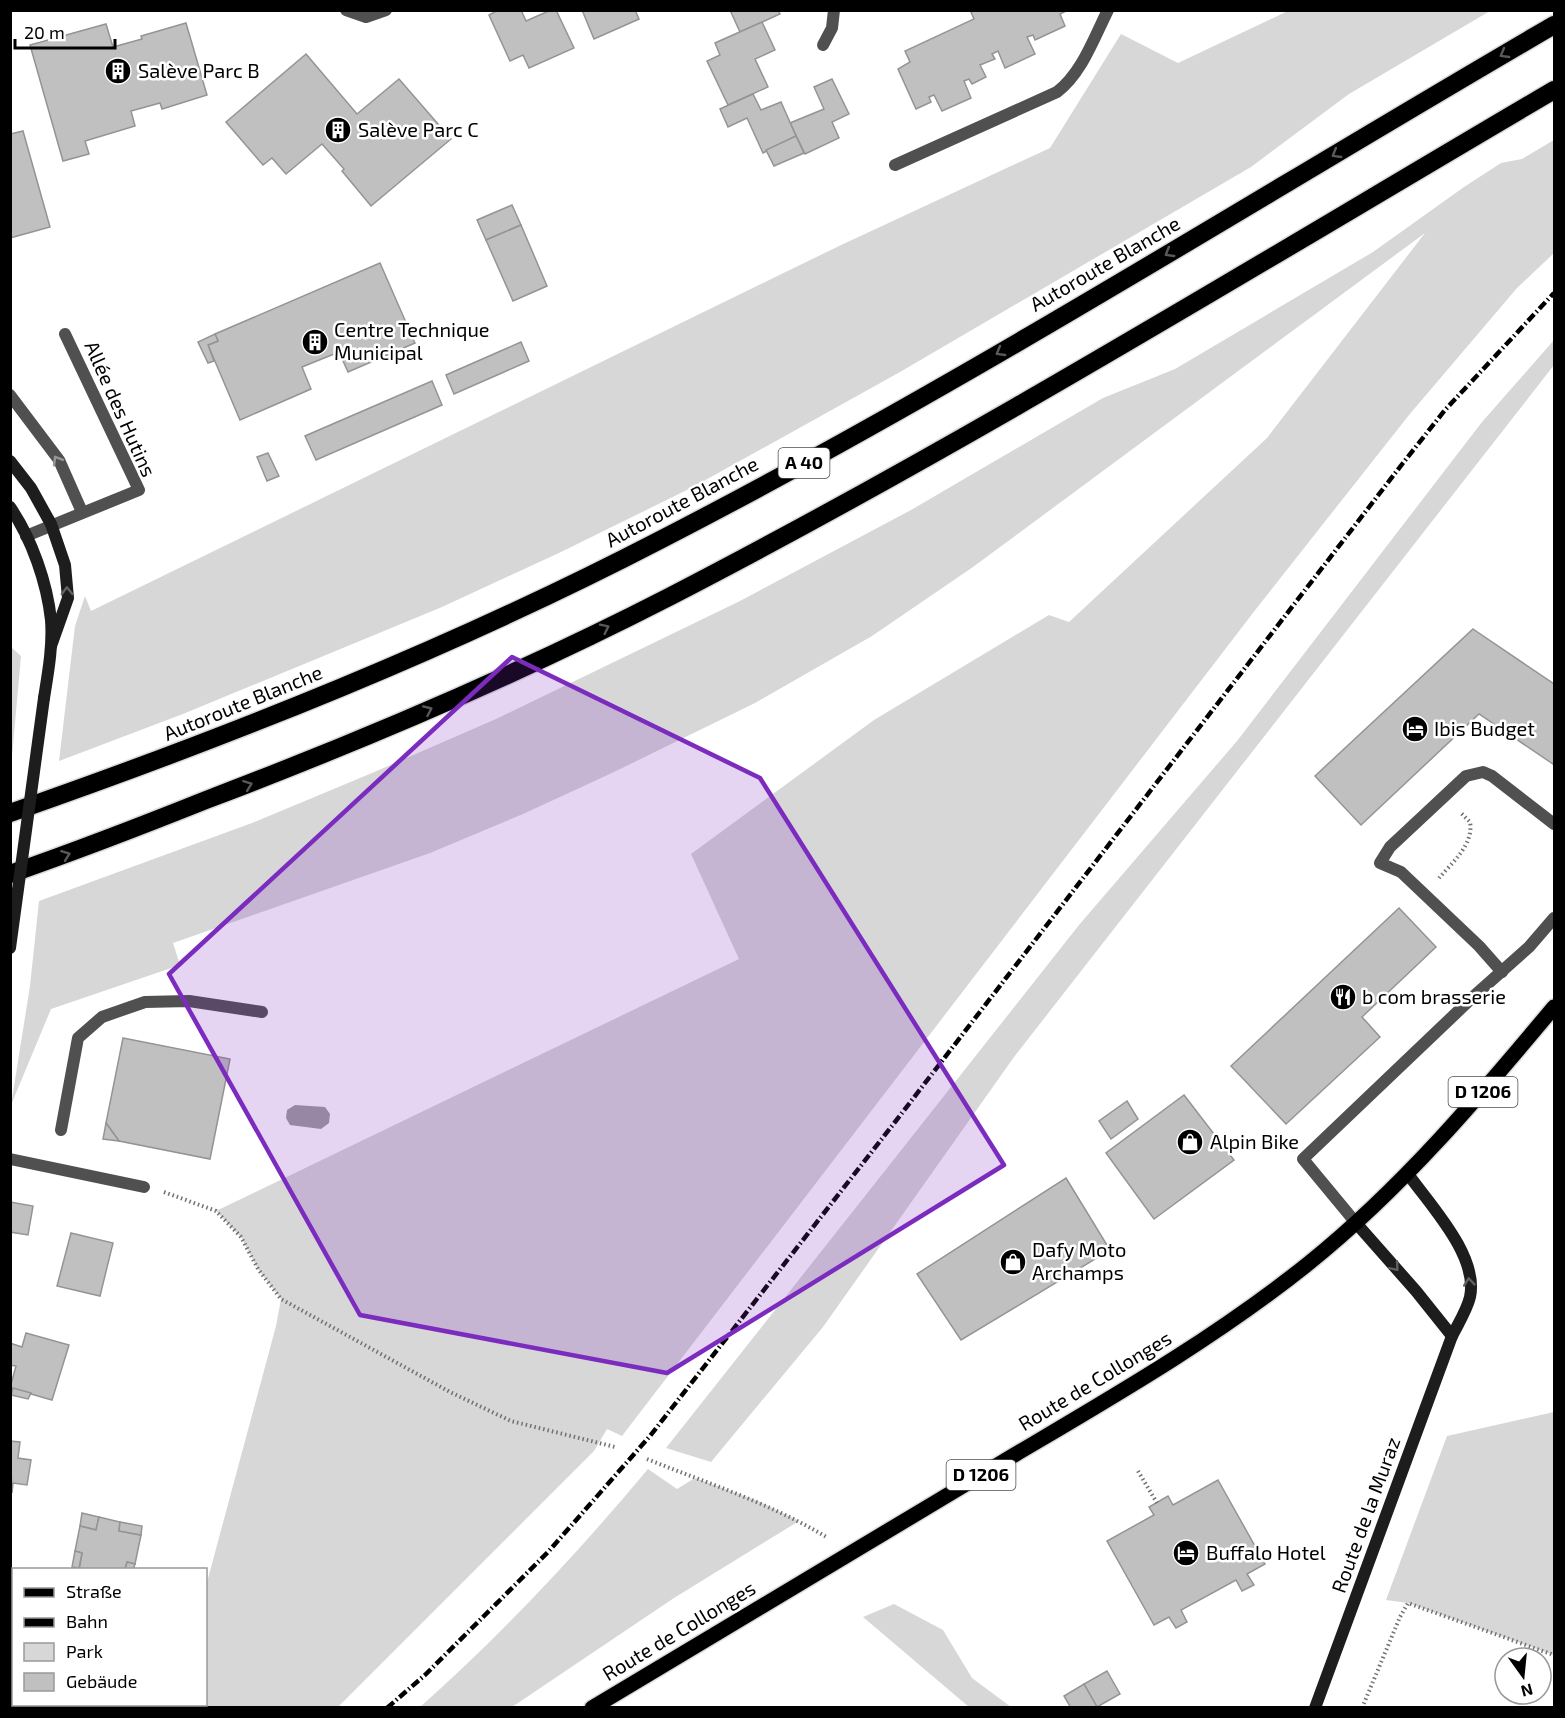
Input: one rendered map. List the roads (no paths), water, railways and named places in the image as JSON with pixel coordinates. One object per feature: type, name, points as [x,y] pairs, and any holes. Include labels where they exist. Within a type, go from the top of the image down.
[{"type":"highway","name":"Autoroute Blanche","points":[[10,813],[154,763],[412,659],[660,540],[933,391],[1554,25]]},
{"type":"highway","name":"A 40","points":[[10,874],[66,855],[306,762],[423,713],[550,656],[667,598],[961,439],[1554,90]]},
{"type":"main road","name":"Route de Collonges","points":[[592,1707],[1146,1377],[1258,1302],[1308,1264],[1408,1174],[1478,1097],[1554,1007]]},
{"type":"street","points":[[346,10],[366,17],[386,10]]},
{"type":"street","points":[[823,45],[832,28],[834,10]]},
{"type":"street","points":[[895,165],[1057,92],[1078,70],[1108,10]]},
{"type":"street","name":"Allée des Hutins","points":[[26,536],[139,490],[65,334]]},
{"type":"street","points":[[10,396],[59,460],[82,512]]},
{"type":"street","points":[[10,460],[31,488],[51,524],[65,565],[68,598],[51,646]]},
{"type":"street","points":[[10,507],[26,536],[41,578],[51,620],[51,646],[10,948]]},
{"type":"street","points":[[1502,972],[1479,946],[1401,872],[1380,863],[1390,847],[1444,795],[1466,776],[1478,772],[1488,773],[1554,824]]},
{"type":"street","points":[[1452,1336],[1303,1159],[1529,947],[1554,918]]},
{"type":"street","points":[[61,1131],[78,1038],[102,1017],[145,1002],[189,1001],[262,1012]]},
{"type":"street","points":[[10,1159],[144,1187]]},
{"type":"street","name":"Route de la Muraz","points":[[1315,1707],[1452,1336],[1470,1296],[1469,1274],[1456,1241],[1408,1174]]},
{"type":"railway","points":[[387,1708],[425,1675],[548,1552],[650,1436],[1403,463],[1445,410],[1554,293]]},
{"type":"place","name":"Salève Parc B","points":[[118,71]]},
{"type":"place","name":"Salève Parc C","points":[[338,130]]},
{"type":"place","name":"Centre Technique Municipal","points":[[315,342]]},
{"type":"place","name":"Ibis Budget","points":[[1415,729]]},
{"type":"place","name":"b com brasserie","points":[[1343,997]]},
{"type":"place","name":"Alpin Bike","points":[[1190,1142]]},
{"type":"place","name":"Dafy Moto Archamps","points":[[1013,1262]]},
{"type":"place","name":"Buffalo Hotel","points":[[1186,1553]]}]
